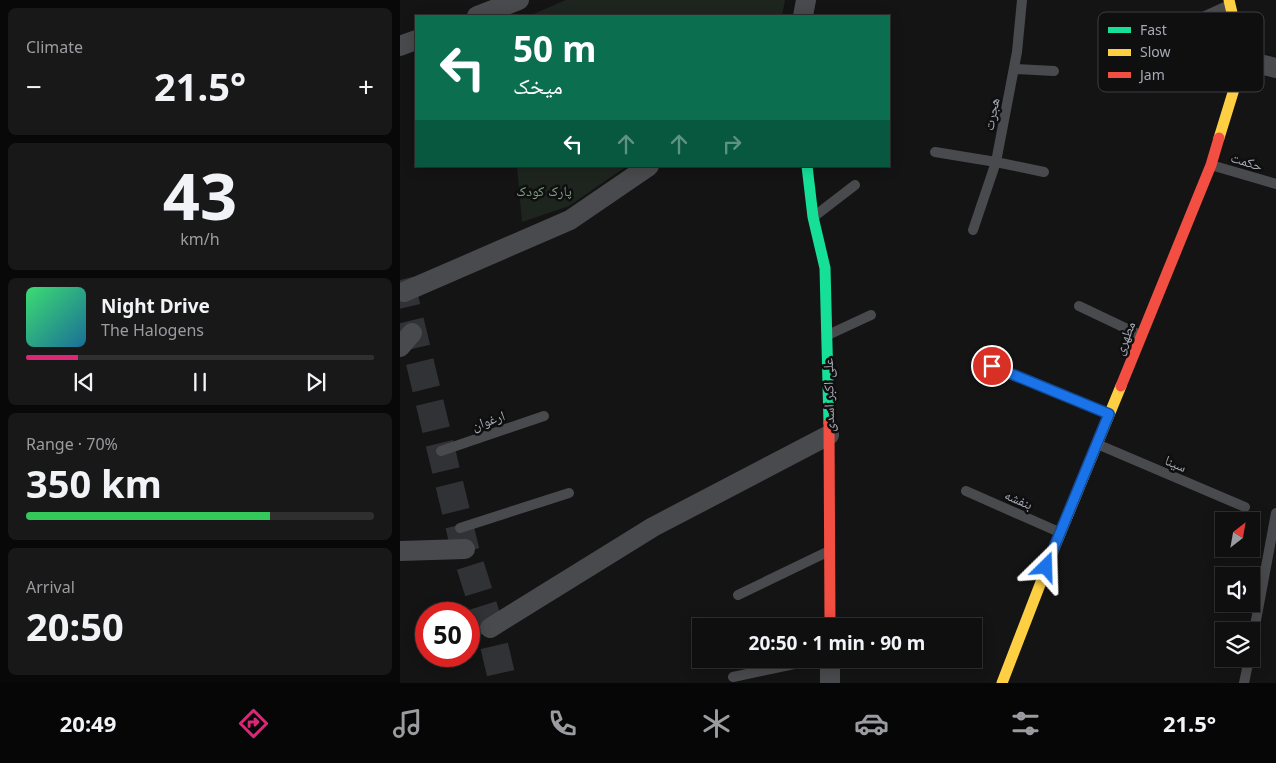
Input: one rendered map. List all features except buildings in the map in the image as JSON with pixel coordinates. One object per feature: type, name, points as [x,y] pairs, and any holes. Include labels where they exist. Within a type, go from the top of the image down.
[{"type":"main road","name":"مطهری","points":[[1002,683],[1060,533],[1210,165],[1233,92]]},
{"type":"main road","name":"علی اکبر اسدی","points":[[807,167],[813,217],[825,268],[829,435],[830,618]]},
{"type":"street","points":[[480,15],[519,0]]},
{"type":"street","points":[[803,15],[806,0]]},
{"type":"street","points":[[400,46],[415,40]]},
{"type":"street","points":[[404,292],[570,220],[648,167]]},
{"type":"street","points":[[490,628],[653,527],[829,435]]},
{"type":"street","points":[[400,551],[465,548]]},
{"type":"street","points":[[830,668],[830,683]]},
{"type":"lane","name":"هجرت","points":[[973,230],[996,162],[1014,69],[1022,0]]},
{"type":"lane","points":[[1209,12],[1229,2]]},
{"type":"lane","points":[[1014,69],[1054,71]]},
{"type":"lane","points":[[934,152],[1044,172]]},
{"type":"lane","name":"حکمت","points":[[1210,165],[1276,184]]},
{"type":"lane","points":[[813,217],[855,185]]},
{"type":"lane","points":[[1079,306],[1141,335]]},
{"type":"lane","points":[[826,335],[871,314]]},
{"type":"lane","points":[[992,366],[1109,414]]},
{"type":"lane","name":"ارغوان","points":[[441,451],[544,416]]},
{"type":"lane","name":"سینا","points":[[1096,444],[1245,507]]},
{"type":"lane","name":"بنفشه","points":[[966,491],[1060,533]]},
{"type":"lane","points":[[460,528],[570,493]]},
{"type":"lane","points":[[1256,622],[1276,513]]},
{"type":"lane","points":[[738,594],[830,550]]},
{"type":"lane","points":[[1244,683],[1247,667]]},
{"type":"lane","points":[[733,677],[776,668]]},
{"type":"green space","points":[[566,0],[785,0],[782,15],[531,15]]},
{"type":"green space","name":"پارک کودک","points":[[517,167],[626,167],[569,206],[522,222]]},
{"type":"tunnel","points":[[400,280],[465,549],[490,628],[503,683]]},
{"type":"traffic: fast","points":[[807,167],[813,217],[825,268],[829,423]]},
{"type":"traffic: slow","points":[[1229,0],[1232,12]]},
{"type":"traffic: slow","points":[[1219,138],[1233,92]]},
{"type":"traffic: slow","points":[[1002,683],[1053,551],[1121,386]]},
{"type":"traffic: jam","points":[[1121,386],[1211,165],[1219,138]]},
{"type":"traffic: jam","points":[[829,423],[830,618]]},
{"type":"route","points":[[992,366],[1109,414],[1046,567]]}]
